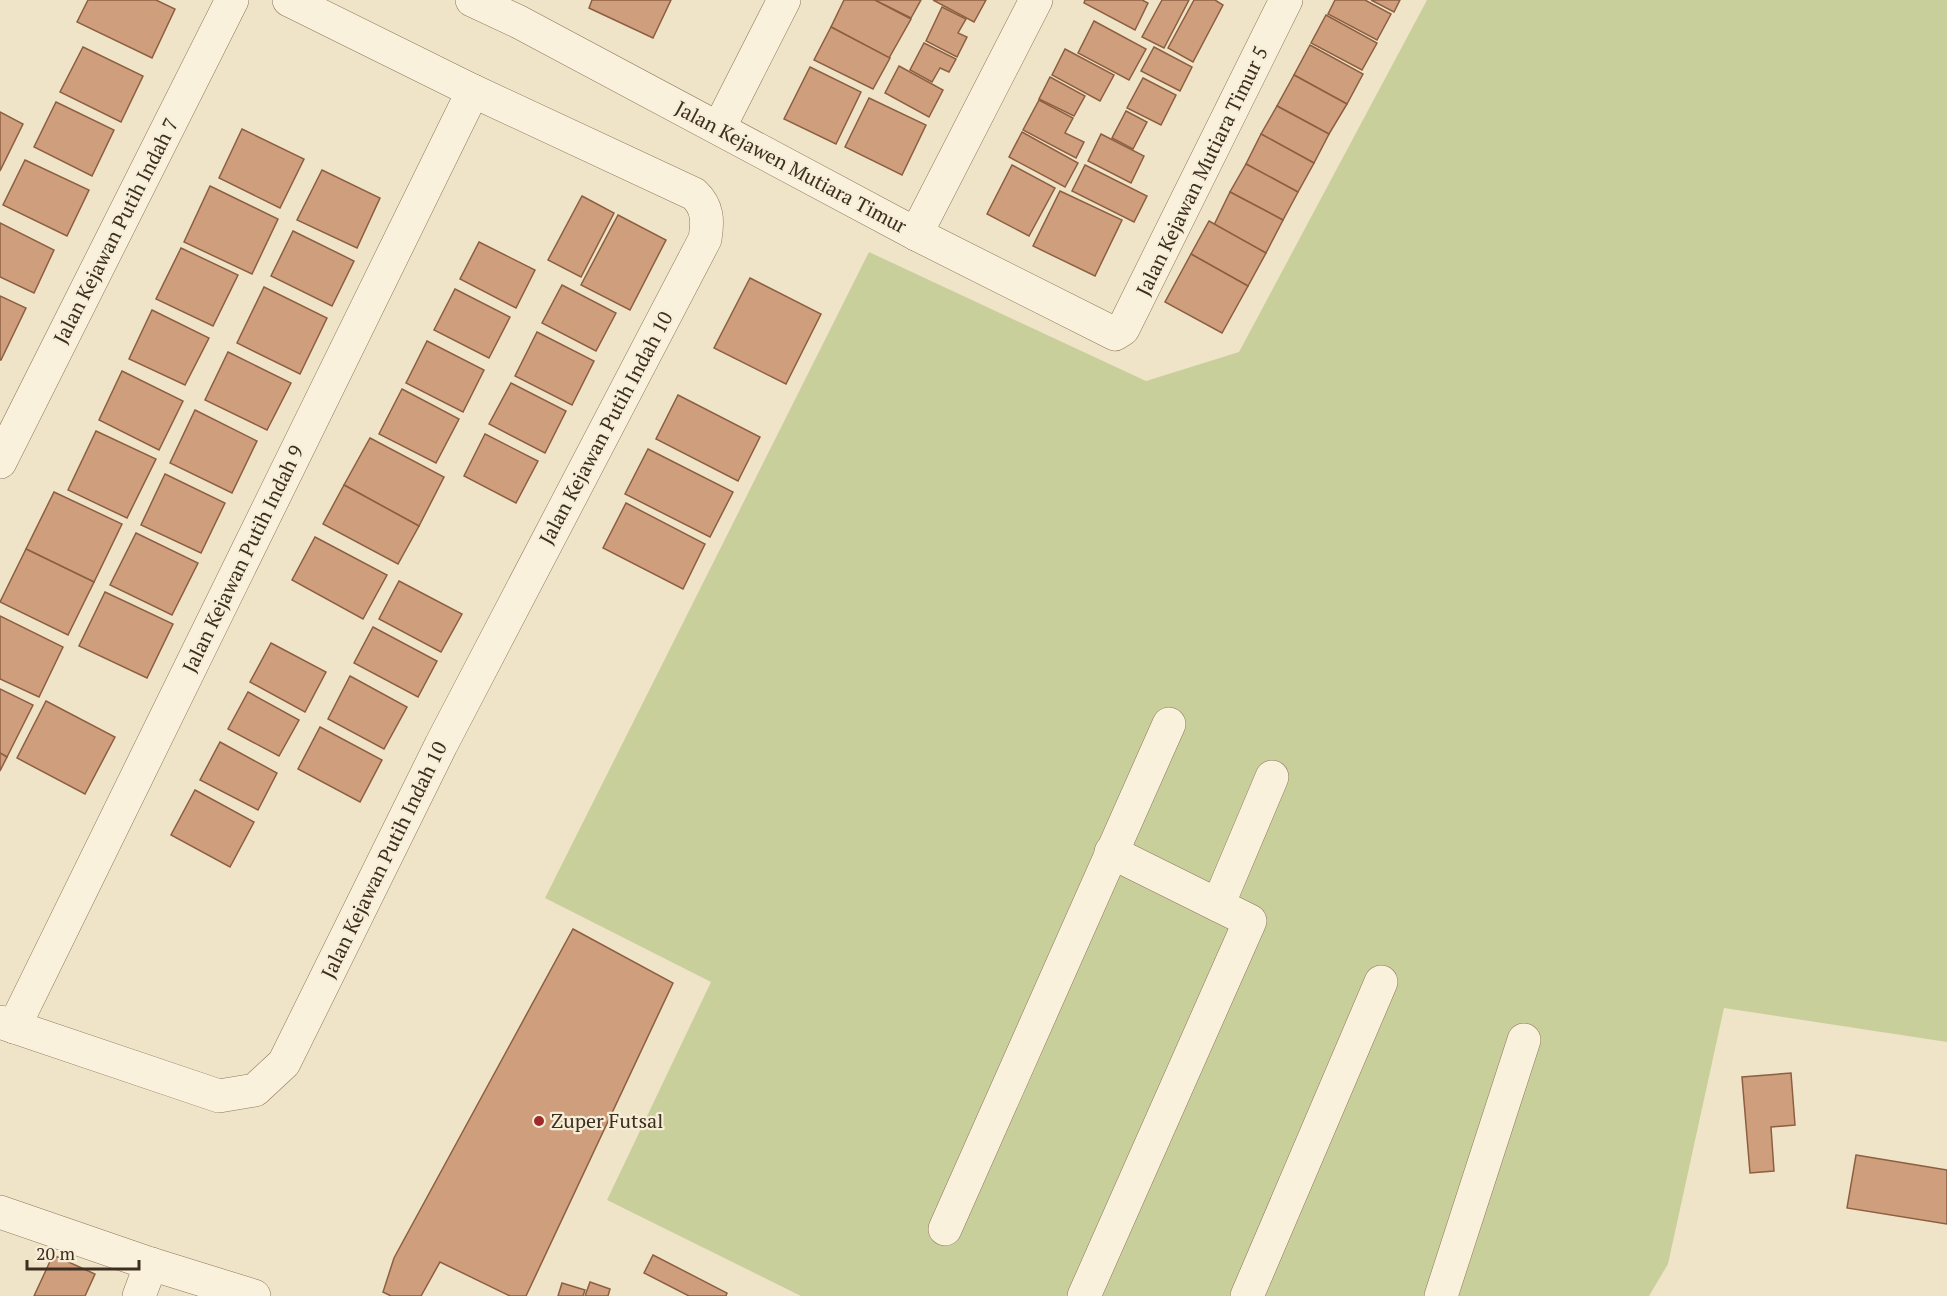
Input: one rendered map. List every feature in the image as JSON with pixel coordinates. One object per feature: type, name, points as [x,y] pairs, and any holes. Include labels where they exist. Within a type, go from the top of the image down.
[{"type":"street","name":"Jalan Kejawan Putih Indah 7","points":[[0,462],[232,0]]},
{"type":"street","name":"Jalan Kejawan Putih Indah 10","points":[[7,1025],[219,1096],[255,1090],[284,1063],[446,734],[705,239],[708,222],[705,208],[694,194],[473,91],[289,0]]},
{"type":"street","name":"Jalan Kejawen Mutiara Timur","points":[[472,0],[524,11],[719,128],[916,234],[1112,333]]},
{"type":"street","points":[[719,128],[784,0]]},
{"type":"street","points":[[916,234],[1036,0]]},
{"type":"street","name":"Jalan Kejawan Mutiara Timur 5","points":[[1112,333],[1118,333],[1124,329],[1286,0]]},
{"type":"street","name":"Jalan Kejawan Putih Indah 9","points":[[7,1025],[473,91]]},
{"type":"street","points":[[945,1229],[1169,724]]},
{"type":"street","points":[[1218,905],[1272,777]]},
{"type":"street","points":[[1084,1296],[1250,921],[1112,852]]},
{"type":"street","points":[[1247,1296],[1381,982]]},
{"type":"street","points":[[1441,1296],[1524,1040]]},
{"type":"street","points":[[0,1212],[151,1264],[254,1296]]},
{"type":"street","points":[[139,1296],[151,1264]]},
{"type":"green space","points":[[1427,0],[1947,0],[1947,1042],[1724,1008],[1668,1264],[1649,1296],[801,1296],[607,1200],[711,982],[545,898],[869,252],[1146,381],[1239,352]]},
{"type":"building","points":[[88,0],[156,0],[175,9],[152,58],[77,22]]},
{"type":"building","points":[[592,0],[671,0],[653,38],[589,8]]},
{"type":"building","points":[[844,0],[875,0],[911,19],[889,58],[831,27]]},
{"type":"building","points":[[875,0],[921,0],[911,18]]},
{"type":"building","points":[[933,0],[986,0],[974,22]]},
{"type":"building","points":[[1085,0],[1142,0],[1148,3],[1135,30],[1084,3]]},
{"type":"building","points":[[1162,0],[1189,0],[1164,48],[1142,37]]},
{"type":"building","points":[[1194,0],[1215,0],[1223,5],[1193,62],[1168,48]]},
{"type":"building","points":[[1335,0],[1365,0],[1391,14],[1377,40],[1328,14]]},
{"type":"building","points":[[1371,0],[1400,0],[1394,12]]},
{"type":"building","points":[[942,7],[966,19],[958,33],[967,37],[957,57],[926,41]]},
{"type":"building","points":[[1326,15],[1377,43],[1362,70],[1311,43]]},
{"type":"building","points":[[1094,21],[1146,49],[1129,80],[1078,53]]},
{"type":"building","points":[[831,27],[890,58],[873,89],[814,60]]},
{"type":"building","points":[[924,43],[956,59],[949,72],[940,68],[932,82],[910,70]]},
{"type":"building","points":[[1310,45],[1363,74],[1347,104],[1294,75]]},
{"type":"building","points":[[83,47],[143,76],[121,122],[60,92]]},
{"type":"building","points":[[1154,47],[1192,67],[1180,91],[1141,71]]},
{"type":"building","points":[[1065,49],[1114,75],[1100,101],[1052,75]]},
{"type":"building","points":[[899,66],[943,90],[929,117],[885,93]]},
{"type":"building","points":[[810,67],[861,92],[836,144],[784,119]]},
{"type":"building","points":[[1294,75],[1347,104],[1329,134],[1277,106]]},
{"type":"building","points":[[1050,77],[1085,96],[1074,116],[1039,99]]},
{"type":"building","points":[[1143,78],[1176,95],[1161,125],[1127,108]]},
{"type":"building","points":[[869,98],[926,125],[902,175],[845,147]]},
{"type":"building","points":[[1039,100],[1073,118],[1065,133],[1084,142],[1076,158],[1023,130]]},
{"type":"building","points":[[56,102],[114,130],[92,176],[34,147]]},
{"type":"building","points":[[1277,106],[1329,134],[1314,163],[1261,134]]},
{"type":"building","points":[[1126,111],[1147,122],[1133,149],[1112,138]]},
{"type":"building","points":[[0,112],[23,124],[0,171]]},
{"type":"building","points":[[242,129],[304,159],[280,208],[219,178]]},
{"type":"building","points":[[1022,132],[1078,163],[1065,187],[1009,157]]},
{"type":"building","points":[[1101,134],[1144,156],[1131,183],[1088,161]]},
{"type":"building","points":[[1261,134],[1314,163],[1298,192],[1246,164]]},
{"type":"building","points":[[25,160],[89,190],[67,236],[3,205]]},
{"type":"building","points":[[1246,164],[1298,192],[1283,220],[1230,192]]},
{"type":"building","points":[[1012,165],[1055,188],[1029,236],[987,214]]},
{"type":"building","points":[[1085,165],[1147,196],[1134,222],[1072,191]]},
{"type":"building","points":[[322,170],[380,198],[357,248],[297,220]]},
{"type":"building","points":[[210,186],[278,219],[252,274],[184,242]]},
{"type":"building","points":[[1060,191],[1122,220],[1095,276],[1033,246]]},
{"type":"building","points":[[1230,192],[1283,220],[1266,253],[1214,225]]},
{"type":"building","points":[[582,196],[614,213],[581,277],[548,260]]},
{"type":"building","points":[[618,215],[666,240],[630,310],[581,285]]},
{"type":"building","points":[[1209,221],[1266,253],[1248,286],[1191,254]]},
{"type":"building","points":[[0,223],[54,250],[34,293],[0,277]]},
{"type":"building","points":[[293,231],[354,261],[332,306],[271,276]]},
{"type":"building","points":[[479,242],[535,270],[516,308],[460,279]]},
{"type":"building","points":[[181,248],[238,275],[213,326],[156,299]]},
{"type":"building","points":[[1191,254],[1248,286],[1222,333],[1165,302]]},
{"type":"building","points":[[750,278],[821,314],[786,384],[714,348]]},
{"type":"building","points":[[562,285],[616,313],[596,351],[542,323]]},
{"type":"building","points":[[264,287],[327,318],[300,374],[237,343]]},
{"type":"building","points":[[455,289],[510,317],[489,358],[434,330]]},
{"type":"building","points":[[0,296],[26,308],[1,360],[0,360]]},
{"type":"building","points":[[152,310],[209,338],[185,385],[129,359]]},
{"type":"building","points":[[537,332],[594,361],[572,405],[515,376]]},
{"type":"building","points":[[427,341],[484,370],[463,412],[406,383]]},
{"type":"building","points":[[228,352],[291,383],[267,430],[205,400]]},
{"type":"building","points":[[122,371],[183,401],[159,450],[99,420]]},
{"type":"building","points":[[511,383],[566,411],[545,453],[489,424]]},
{"type":"building","points":[[402,389],[459,419],[436,463],[379,434]]},
{"type":"building","points":[[678,395],[760,437],[738,481],[656,439]]},
{"type":"building","points":[[195,410],[257,441],[232,493],[170,463]]},
{"type":"building","points":[[96,431],[156,459],[127,518],[68,490]]},
{"type":"building","points":[[485,434],[538,461],[516,503],[464,476]]},
{"type":"building","points":[[370,438],[444,477],[419,526],[344,485]]},
{"type":"building","points":[[648,449],[733,492],[710,537],[625,494]]},
{"type":"building","points":[[165,474],[225,503],[201,553],[141,525]]},
{"type":"building","points":[[344,485],[419,526],[398,564],[323,524]]},
{"type":"building","points":[[54,492],[122,524],[94,582],[26,549]]},
{"type":"building","points":[[626,503],[705,544],[683,589],[603,548]]},
{"type":"building","points":[[136,533],[198,563],[172,615],[110,585]]},
{"type":"building","points":[[315,537],[387,575],[363,619],[292,580]]},
{"type":"building","points":[[26,549],[94,582],[68,635],[0,602]]},
{"type":"building","points":[[399,581],[462,614],[441,652],[379,619]]},
{"type":"building","points":[[105,592],[173,624],[147,678],[79,646]]},
{"type":"building","points":[[0,616],[63,647],[39,697],[0,679]]},
{"type":"building","points":[[373,627],[437,661],[418,697],[354,663]]},
{"type":"building","points":[[271,643],[326,672],[305,712],[250,682]]},
{"type":"building","points":[[350,676],[407,707],[384,749],[328,719]]},
{"type":"building","points":[[0,689],[33,705],[7,757],[0,753]]},
{"type":"building","points":[[248,692],[299,720],[279,756],[228,729]]},
{"type":"building","points":[[46,701],[115,737],[85,794],[17,758]]},
{"type":"building","points":[[320,727],[382,760],[360,802],[298,769]]},
{"type":"building","points":[[220,742],[277,773],[258,810],[200,780]]},
{"type":"building","points":[[0,753],[7,757],[0,771]]},
{"type":"building","points":[[195,790],[254,822],[230,867],[171,835]]},
{"type":"building","name":"Zuper Futsal","points":[[573,929],[673,983],[526,1296],[510,1296],[440,1262],[421,1296],[391,1296],[383,1292],[394,1258]]},
{"type":"building","points":[[1791,1073],[1795,1125],[1771,1127],[1774,1171],[1750,1173],[1742,1077]]},
{"type":"building","points":[[1856,1155],[1947,1170],[1947,1224],[1847,1208]]},
{"type":"building","points":[[53,1255],[95,1274],[85,1296],[34,1296]]},
{"type":"building","points":[[653,1255],[727,1293],[726,1296],[689,1296],[644,1273]]},
{"type":"building","points":[[590,1282],[610,1289],[608,1296],[585,1296]]},
{"type":"building","points":[[562,1283],[585,1290],[583,1296],[558,1296]]},
{"type":"place","name":"Zuper Futsal","points":[[539,1121]]}]
